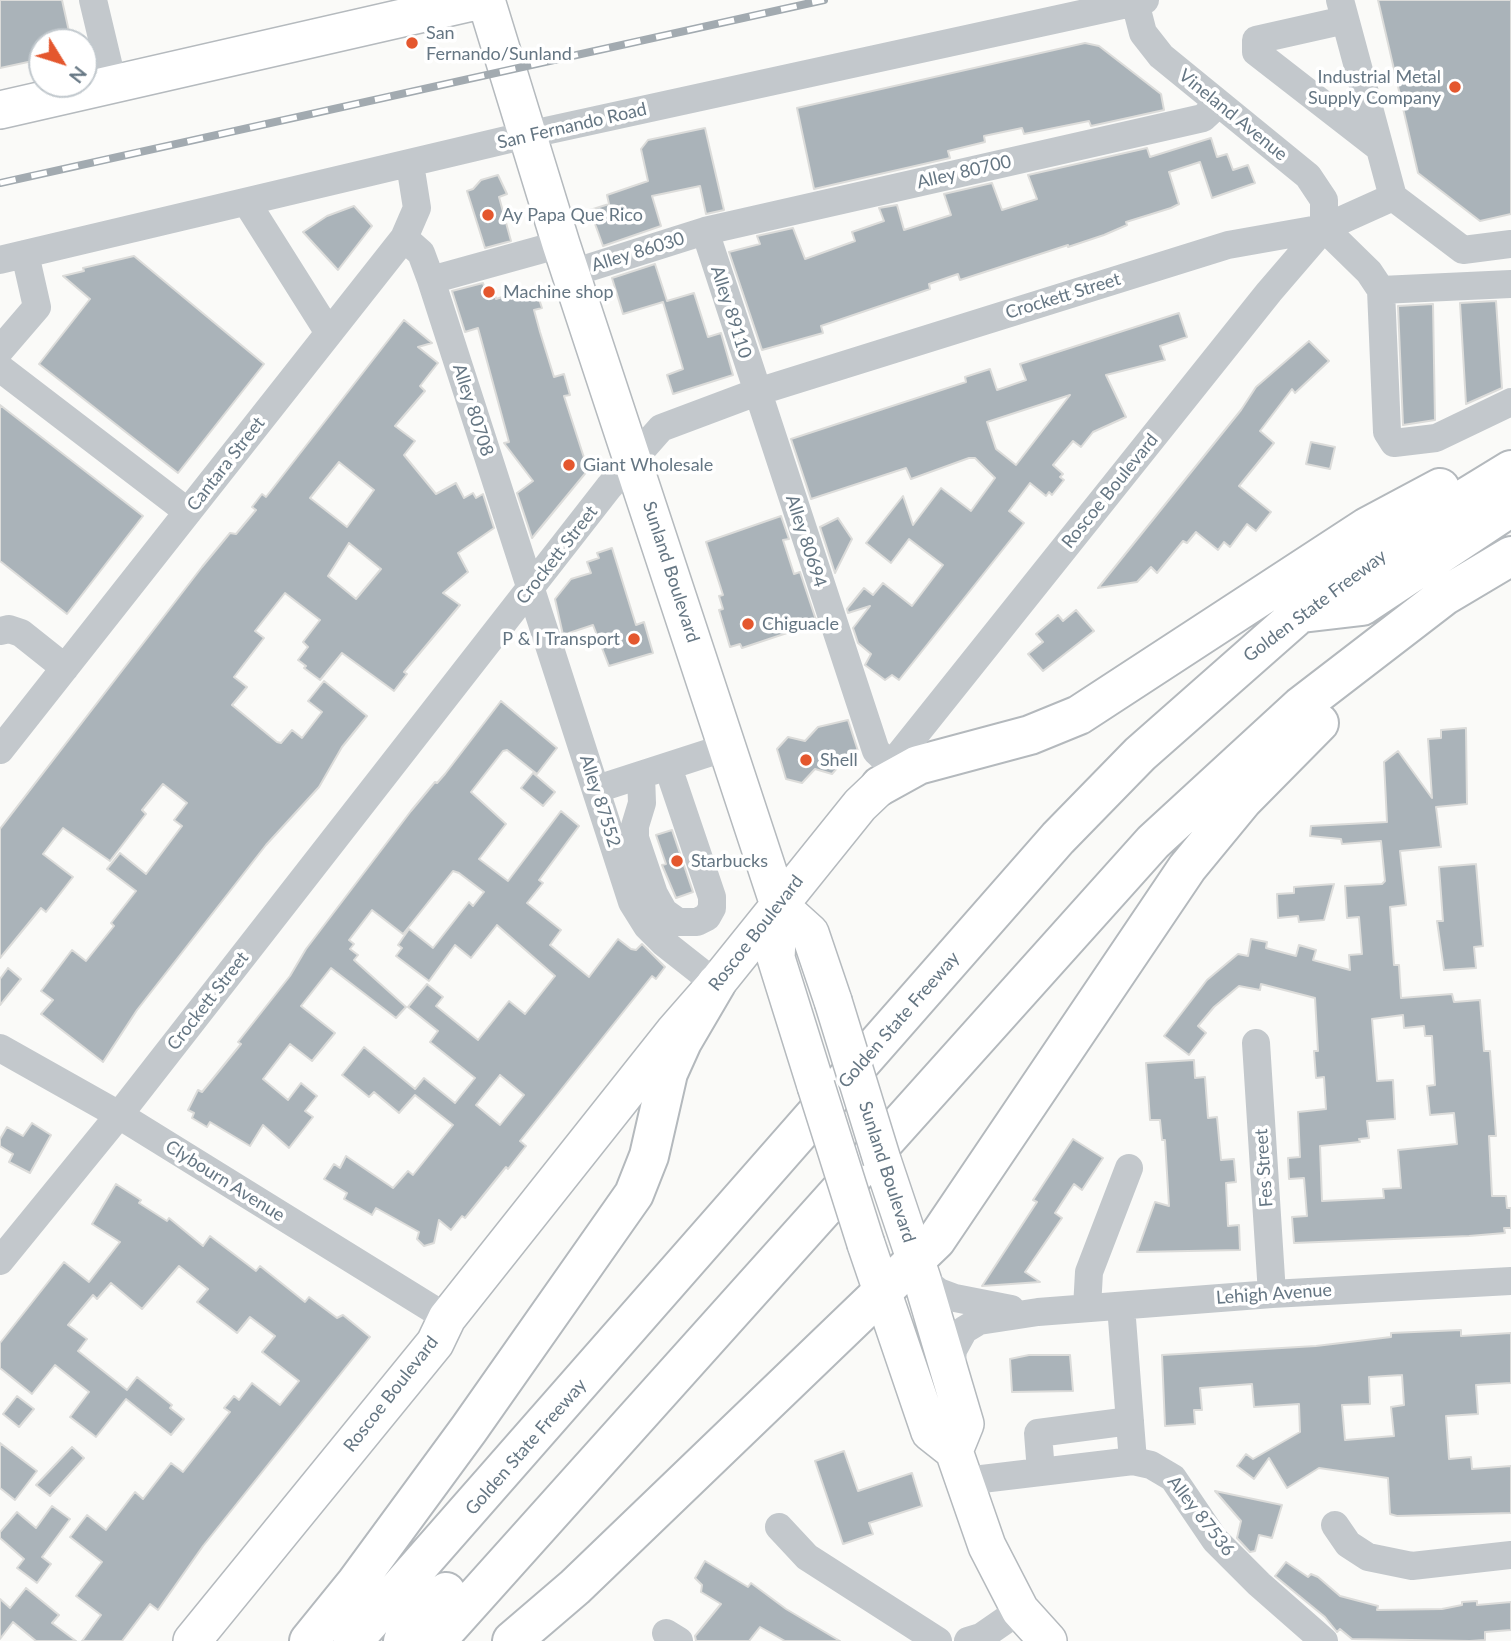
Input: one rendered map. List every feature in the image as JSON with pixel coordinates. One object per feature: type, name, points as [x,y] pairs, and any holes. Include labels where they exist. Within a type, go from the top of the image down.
[{"type":"highway","points":[[886,776],[1030,735],[1079,715],[1367,527],[1437,489],[1511,461]]},
{"type":"highway","name":"Golden State Freeway","points":[[353,1641],[1058,838],[1140,754],[1300,613],[1444,511],[1511,470]]},
{"type":"highway","points":[[1300,613],[1362,606],[1511,507]]},
{"type":"highway","points":[[512,1641],[575,1587],[882,1294],[919,1269],[1187,868],[1242,800],[1455,590],[1501,531],[1511,526]]},
{"type":"highway","points":[[436,1641],[1153,842],[1301,706],[1455,590],[1511,556]]},
{"type":"highway","points":[[309,1641],[356,1583],[468,1431],[634,1194],[649,1156],[668,1073],[682,1042],[716,984]]},
{"type":"highway","points":[[402,1641],[668,1343],[724,1320]]},
{"type":"highway","points":[[381,1641],[511,1496],[518,1456]]},
{"type":"main road","points":[[0,110],[483,0]]},
{"type":"main road","name":"Sunland Boulevard","points":[[483,0],[779,905],[776,958],[882,1294],[930,1432],[960,1466],[988,1546],[1020,1610],[1048,1641]]},
{"type":"main road","name":"Roscoe Boulevard","points":[[192,1641],[435,1343],[447,1318],[674,1032],[886,776]]},
{"type":"main road","name":"Sunland Boulevard","points":[[779,905],[810,933],[833,1002],[951,1371],[965,1424],[960,1466]]},
{"type":"street","points":[[93,0],[113,84]]},
{"type":"street","name":"San Fernando Road","points":[[13,257],[527,135],[1140,1]]},
{"type":"street","name":"Vineland Avenue","points":[[1140,1],[1143,33],[1155,48],[1218,104],[1308,176],[1324,200],[1324,228]]},
{"type":"street","points":[[1377,146],[1256,52],[1256,40],[1343,10],[1377,146],[1393,197],[1463,250],[1511,244]]},
{"type":"street","name":"Alley 80700","points":[[705,231],[1203,118],[1218,104]]},
{"type":"street","name":"Cantara Street","points":[[0,750],[404,238],[417,208],[410,164]]},
{"type":"street","points":[[1393,197],[1324,228],[1369,272],[1381,290],[1387,432],[1394,443],[1436,438],[1511,402]]},
{"type":"street","points":[[247,203],[329,333]]},
{"type":"street","name":"Crockett Street","points":[[0,1261],[119,1115],[530,588],[634,457],[661,428],[757,392],[1227,245],[1324,228]]},
{"type":"street","name":"Roscoe Boulevard","points":[[886,776],[1261,303],[1324,228]]},
{"type":"street","name":"Alley 86030","points":[[431,280],[566,258],[705,231]]},
{"type":"street","name":"Alley 89110","points":[[705,231],[757,392]]},
{"type":"street","name":"Alley 80708","points":[[404,238],[421,253],[431,280],[530,588]]},
{"type":"street","points":[[0,350],[37,307],[13,257]]},
{"type":"street","points":[[1381,290],[1511,284]]},
{"type":"street","points":[[0,368],[188,512]]},
{"type":"street","name":"Alley 80694","points":[[757,392],[886,776]]},
{"type":"street","name":"Alley 87552","points":[[530,588],[636,908],[664,943],[716,984]]},
{"type":"street","points":[[0,631],[9,629],[21,632],[65,668]]},
{"type":"street","points":[[597,789],[727,747]]},
{"type":"street","points":[[641,775],[642,803],[635,826],[635,838],[654,894],[664,912],[678,922],[697,922],[707,917],[712,908],[712,897],[668,767]]},
{"type":"street","name":"Fes Street","points":[[1256,1043],[1272,1294]]},
{"type":"street","name":"Clybourn Avenue","points":[[0,1048],[119,1115],[447,1318]]},
{"type":"street","points":[[1087,1308],[1089,1272],[1129,1168]]},
{"type":"street","name":"Lehigh Avenue","points":[[919,1269],[939,1292],[955,1298],[1038,1312]]},
{"type":"street","name":"Lehigh Avenue","points":[[951,1371],[953,1350],[964,1331],[979,1321],[1038,1312],[1272,1294],[1511,1281]]},
{"type":"street","points":[[1121,1306],[1133,1461]]},
{"type":"street","points":[[1041,1472],[1038,1433],[1130,1421]]},
{"type":"street","name":"Alley 87536","points":[[960,1466],[1041,1472],[1133,1461],[1151,1465],[1173,1478],[1215,1540],[1268,1593],[1324,1641]]},
{"type":"street","points":[[1335,1525],[1348,1544],[1368,1557],[1412,1566],[1511,1555]]},
{"type":"street","points":[[779,1527],[807,1557],[923,1637],[948,1641]]},
{"type":"street","points":[[968,1641],[981,1637],[1020,1610]]},
{"type":"building","points":[[0,0],[62,0],[68,28],[28,28],[28,62],[0,68]]},
{"type":"building","name":"Industrial Metal Supply Company","points":[[1378,0],[1511,0],[1511,214],[1480,221],[1418,173]]},
{"type":"building","points":[[1085,43],[1099,46],[1161,94],[1164,110],[1091,126],[1089,121],[1024,134],[1022,128],[984,136],[985,142],[948,151],[950,158],[814,189],[797,108]]},
{"type":"building","points":[[705,128],[724,210],[706,214],[700,186],[652,196],[661,226],[603,246],[590,210],[609,204],[607,195],[648,181],[641,149],[648,140]]},
{"type":"building","points":[[1211,138],[1217,157],[1227,154],[1233,170],[1248,165],[1255,183],[1212,198],[1200,162],[1169,172],[1179,204],[1171,208],[1126,222],[1127,225],[1104,235],[1068,247],[960,280],[958,274],[929,284],[930,289],[821,326],[823,333],[762,350],[729,252],[760,244],[757,236],[793,228],[805,259],[855,241],[852,232],[884,221],[879,208],[897,205],[904,230],[951,215],[944,194],[992,183],[1002,210],[1037,199],[1028,175],[1147,148],[1150,157]]},
{"type":"building","name":"Ay Papa Que Rico","points":[[498,175],[507,194],[499,197],[511,241],[485,248],[467,191],[473,189],[481,180]]},
{"type":"building","points":[[354,206],[372,226],[338,270],[303,232],[327,216]]},
{"type":"building","points":[[134,256],[264,364],[178,473],[39,364],[90,299],[63,276],[84,271],[83,268]]},
{"type":"building","points":[[655,264],[667,301],[694,293],[708,337],[721,333],[733,375],[673,394],[667,375],[683,369],[663,302],[623,314],[612,278]]},
{"type":"building","points":[[483,283],[486,293],[494,291],[496,299],[535,287],[542,308],[534,310],[540,332],[554,377],[564,374],[570,395],[564,396],[588,470],[532,538],[517,493],[533,481],[504,443],[509,442],[478,328],[465,332],[452,291]]},
{"type":"building","points":[[1496,301],[1502,388],[1466,404],[1460,303]]},
{"type":"building","points":[[1433,304],[1435,420],[1403,425],[1398,306]]},
{"type":"building","points":[[1179,313],[1187,337],[1160,346],[1165,360],[1106,375],[1126,417],[1093,432],[1081,447],[1073,441],[1053,465],[1063,474],[1060,477],[1064,480],[1052,495],[1049,492],[1046,496],[1030,483],[1009,511],[1024,523],[899,680],[892,675],[885,680],[865,665],[871,654],[858,643],[853,628],[870,606],[848,613],[847,609],[864,588],[873,595],[883,583],[912,606],[943,565],[909,539],[891,563],[866,543],[903,496],[913,525],[941,488],[971,511],[995,478],[975,458],[969,458],[911,479],[906,468],[811,499],[791,439],[966,382],[965,377],[990,369],[997,390],[1026,380],[1020,364]],"holes":[[[1070,395],[1016,465],[996,449],[987,422]]]},
{"type":"building","points":[[404,320],[432,343],[418,347],[438,363],[420,386],[425,391],[395,426],[415,441],[404,455],[436,494],[456,483],[464,498],[473,493],[476,498],[483,494],[494,528],[458,553],[468,572],[443,593],[460,605],[404,672],[407,674],[394,691],[342,653],[320,680],[304,668],[306,666],[298,660],[308,647],[303,642],[320,620],[285,593],[255,631],[264,638],[234,677],[247,687],[232,705],[277,742],[281,743],[292,730],[302,738],[322,712],[308,701],[324,681],[367,716],[342,747],[319,787],[266,845],[137,1010],[103,1062],[41,1014],[53,1000],[41,991],[72,950],[86,961],[114,926],[111,923],[136,891],[107,869],[120,853],[146,874],[182,826],[174,820],[187,803],[163,784],[142,810],[146,814],[110,861],[63,828],[43,854],[73,877],[46,912],[41,908],[0,958],[0,829],[202,567],[230,533],[236,534],[256,510],[252,507],[262,494],[266,497]],"holes":[[[339,462],[374,490],[347,527],[310,498]],[[349,543],[381,569],[356,599],[328,576]]]},
{"type":"building","points":[[1309,341],[1329,361],[1295,393],[1292,389],[1260,431],[1274,443],[1239,486],[1271,512],[1256,531],[1247,524],[1230,547],[1224,542],[1218,550],[1196,532],[1187,543],[1183,541],[1157,573],[1151,567],[1137,582],[1098,588],[1241,410],[1256,387]]},
{"type":"building","points":[[0,405],[143,516],[67,614],[0,561]]},
{"type":"building","points":[[1311,442],[1335,447],[1330,469],[1306,464]]},
{"type":"building","points":[[781,516],[789,539],[783,540],[794,574],[800,572],[817,623],[742,648],[740,644],[730,647],[719,610],[723,609],[719,596],[723,595],[706,542]]},
{"type":"building","points":[[838,518],[852,539],[835,573],[820,527]]},
{"type":"building","points":[[612,548],[636,625],[644,622],[653,653],[609,666],[593,625],[563,635],[555,599],[571,579],[591,573],[587,562],[599,558],[597,553]]},
{"type":"building","points":[[1076,610],[1094,631],[1043,671],[1028,654],[1043,642],[1036,634],[1058,615],[1063,621]]},
{"type":"building","points":[[501,701],[557,748],[537,774],[507,750],[503,751],[471,792],[506,824],[479,859],[508,881],[561,811],[579,826],[539,880],[543,883],[527,903],[561,930],[550,945],[589,977],[618,939],[631,949],[636,950],[642,944],[665,967],[656,979],[652,976],[520,1141],[526,1146],[508,1169],[506,1167],[465,1218],[462,1216],[451,1230],[439,1220],[434,1243],[424,1246],[417,1239],[419,1232],[376,1208],[372,1215],[344,1199],[347,1193],[324,1179],[334,1164],[340,1168],[346,1156],[393,1188],[408,1171],[413,1175],[453,1125],[415,1095],[399,1113],[374,1092],[369,1097],[342,1075],[364,1047],[415,1089],[424,1078],[455,1103],[475,1078],[430,1042],[438,1031],[408,1007],[427,984],[443,997],[436,1006],[478,1040],[509,1001],[525,1014],[555,976],[497,925],[471,958],[455,945],[429,981],[396,956],[402,948],[398,945],[409,929],[433,948],[469,902],[473,906],[484,892],[459,873],[453,871],[403,934],[372,910],[349,940],[354,944],[350,949],[358,955],[354,960],[406,1007],[396,1018],[331,968],[301,1006],[335,1033],[312,1061],[290,1044],[263,1079],[288,1100],[301,1083],[317,1096],[305,1111],[313,1117],[289,1148],[263,1125],[250,1146],[210,1122],[207,1127],[192,1118],[194,1113],[188,1110],[198,1090],[202,1092],[241,1044],[238,1042],[411,811],[445,774]],"holes":[[[500,1075],[524,1095],[500,1125],[476,1105]]]},
{"type":"building","points":[[848,720],[858,751],[849,754],[832,774],[815,769],[802,783],[786,779],[777,749],[788,737],[805,741],[818,727]]},
{"type":"building","points":[[1466,728],[1467,804],[1436,807],[1441,847],[1400,851],[1406,905],[1390,907],[1394,965],[1399,965],[1401,998],[1452,994],[1454,1002],[1480,1000],[1484,1051],[1490,1051],[1496,1136],[1489,1136],[1492,1196],[1506,1196],[1507,1208],[1511,1208],[1511,1228],[1504,1228],[1505,1233],[1469,1236],[1294,1243],[1292,1217],[1307,1216],[1304,1178],[1289,1179],[1288,1158],[1300,1157],[1298,1112],[1326,1109],[1324,1077],[1316,1078],[1314,1051],[1318,1051],[1315,998],[1261,984],[1260,990],[1239,986],[1214,1007],[1198,1026],[1206,1033],[1189,1055],[1164,1036],[1207,980],[1238,954],[1248,956],[1251,939],[1267,942],[1266,948],[1296,956],[1299,945],[1316,950],[1313,960],[1350,970],[1349,955],[1362,954],[1359,917],[1347,918],[1345,886],[1382,884],[1385,881],[1381,841],[1342,844],[1341,839],[1310,836],[1311,826],[1387,822],[1384,762],[1398,751],[1432,798],[1428,739],[1441,738],[1441,730]],"holes":[[[1403,1015],[1404,1028],[1424,1026],[1425,1036],[1432,1036],[1435,1085],[1427,1086],[1430,1115],[1454,1113],[1457,1144],[1398,1150],[1401,1188],[1383,1189],[1384,1198],[1322,1201],[1320,1146],[1360,1142],[1359,1139],[1369,1138],[1367,1121],[1395,1119],[1393,1080],[1377,1081],[1372,1019]]]},
{"type":"building","points":[[533,773],[555,792],[543,806],[521,788]]},
{"type":"building","name":"Starbucks","points":[[672,830],[693,892],[676,898],[662,865],[666,864],[656,835]]},
{"type":"building","points":[[1476,864],[1483,946],[1474,947],[1476,968],[1444,970],[1437,921],[1443,921],[1439,867]]},
{"type":"building","points":[[1334,884],[1324,920],[1299,922],[1298,916],[1278,918],[1277,894],[1294,893],[1294,887]]},
{"type":"building","points":[[8,968],[21,979],[0,1005],[0,979]]},
{"type":"building","points":[[1194,1060],[1195,1078],[1205,1077],[1208,1118],[1217,1117],[1221,1160],[1234,1159],[1236,1182],[1226,1183],[1228,1226],[1239,1225],[1240,1250],[1137,1252],[1155,1202],[1169,1206],[1165,1140],[1162,1140],[1160,1120],[1150,1120],[1146,1063]]},
{"type":"building","points":[[32,1123],[51,1135],[30,1173],[9,1162],[13,1154],[0,1146],[0,1139],[7,1127],[23,1136]]},
{"type":"building","points":[[1073,1139],[1103,1158],[1082,1190],[1074,1184],[1055,1213],[1062,1218],[1025,1272],[1040,1282],[982,1286],[1037,1202],[1033,1200]]},
{"type":"building","points":[[116,1184],[167,1221],[169,1218],[203,1246],[210,1236],[256,1271],[260,1266],[305,1302],[309,1297],[337,1318],[343,1315],[370,1337],[203,1546],[158,1610],[150,1604],[122,1641],[82,1641],[101,1615],[76,1596],[102,1562],[70,1537],[87,1515],[106,1530],[135,1492],[143,1499],[171,1463],[183,1472],[230,1412],[224,1408],[234,1396],[239,1400],[252,1383],[280,1405],[299,1381],[262,1352],[275,1336],[250,1317],[237,1333],[197,1302],[208,1289],[179,1266],[142,1309],[111,1283],[97,1299],[93,1295],[68,1325],[87,1339],[78,1351],[127,1390],[137,1377],[172,1405],[170,1408],[184,1419],[171,1435],[126,1399],[96,1437],[70,1417],[89,1392],[55,1365],[32,1394],[0,1368],[0,1343],[64,1262],[89,1282],[120,1242],[92,1224]]},
{"type":"building","points":[[1461,1330],[1461,1336],[1511,1333],[1511,1383],[1476,1385],[1478,1414],[1446,1416],[1449,1459],[1471,1457],[1472,1469],[1511,1466],[1511,1513],[1397,1516],[1390,1514],[1388,1478],[1319,1468],[1287,1488],[1269,1458],[1254,1479],[1237,1466],[1246,1454],[1253,1459],[1300,1432],[1299,1404],[1254,1407],[1252,1384],[1200,1388],[1202,1410],[1194,1410],[1195,1424],[1165,1426],[1162,1355],[1316,1346],[1391,1337],[1391,1333]],"holes":[[[1402,1375],[1404,1405],[1391,1407],[1394,1436],[1345,1440],[1342,1405],[1370,1404],[1369,1377]]]},
{"type":"building","points":[[1029,1355],[1070,1355],[1073,1391],[1012,1392],[1010,1359]]},
{"type":"building","points":[[17,1396],[34,1409],[19,1427],[3,1414]]},
{"type":"building","points":[[0,1443],[37,1471],[15,1500],[0,1488]]},
{"type":"building","points":[[72,1447],[84,1458],[50,1496],[36,1485]]},
{"type":"building","points":[[844,1451],[858,1491],[912,1473],[922,1506],[869,1523],[873,1534],[843,1544],[815,1461]]},
{"type":"building","points":[[1215,1491],[1282,1505],[1272,1538],[1259,1535],[1255,1551],[1250,1552],[1237,1538],[1241,1521]]},
{"type":"building","points":[[52,1506],[70,1519],[42,1557],[51,1564],[37,1583],[17,1568],[24,1559],[0,1538],[0,1532],[17,1512],[36,1528]]},
{"type":"building","points":[[705,1561],[748,1587],[751,1583],[786,1609],[840,1641],[785,1641],[760,1627],[749,1641],[696,1641],[695,1636],[721,1604],[701,1592],[702,1585],[695,1578]]},
{"type":"building","points":[[1286,1562],[1308,1577],[1311,1574],[1318,1577],[1340,1596],[1378,1606],[1377,1610],[1442,1609],[1462,1605],[1462,1602],[1477,1601],[1477,1605],[1511,1602],[1511,1630],[1485,1632],[1485,1640],[1470,1641],[1352,1639],[1340,1629],[1337,1632],[1325,1617],[1275,1576]]},
{"type":"building","points":[[26,1588],[59,1615],[52,1623],[76,1641],[36,1641],[13,1622],[0,1639],[0,1599],[10,1608]]},
{"type":"railway","points":[[0,183],[824,0]]},
{"type":"place","name":"San Fernando/Sunland","points":[[412,43]]},
{"type":"place","name":"Industrial Metal Supply Company","points":[[1455,87]]},
{"type":"place","name":"Ay Papa Que Rico","points":[[488,215]]},
{"type":"place","name":"Machine shop","points":[[489,292]]},
{"type":"place","name":"Giant Wholesale","points":[[569,465]]},
{"type":"place","name":"Chiguacle","points":[[748,624]]},
{"type":"place","name":"P & I Transport","points":[[634,639]]},
{"type":"place","name":"Shell","points":[[806,760]]},
{"type":"place","name":"Starbucks","points":[[677,861]]}]
